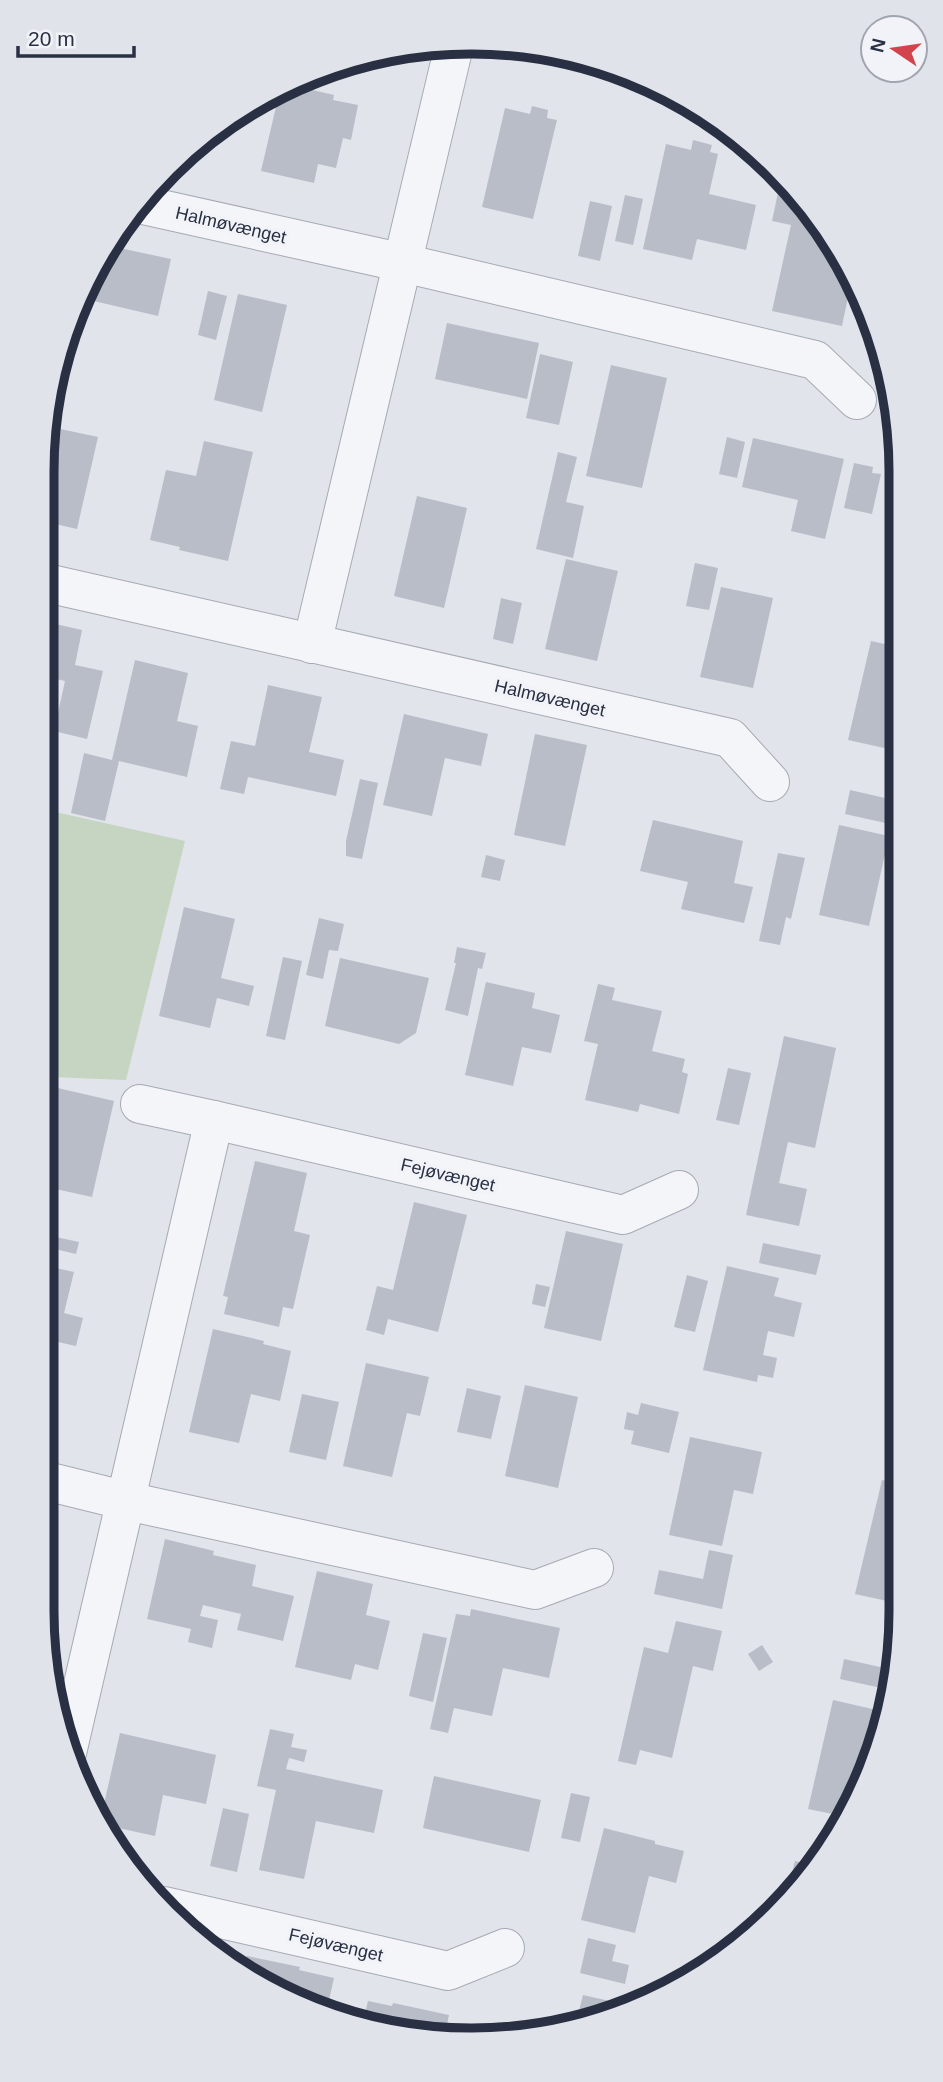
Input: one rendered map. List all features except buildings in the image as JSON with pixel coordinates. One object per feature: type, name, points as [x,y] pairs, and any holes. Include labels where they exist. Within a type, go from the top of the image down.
[{"type":"street","points":[[312,644],[452,55]]},
{"type":"street","name":"Halmøvænget","points":[[149,206],[815,360],[857,400]]},
{"type":"street","name":"Halmøvænget","points":[[54,585],[730,738],[770,782]]},
{"type":"street","name":"Fejøvænget","points":[[140,1104],[622,1215],[679,1190]]},
{"type":"street","points":[[72,1732],[214,1120]]},
{"type":"street","points":[[54,1483],[536,1590],[594,1568]]},
{"type":"street","name":"Fejøvænget","points":[[180,1910],[448,1971],[505,1948]]},
{"type":"green space","points":[[54,812],[185,841],[126,1080],[54,1077]]}]
